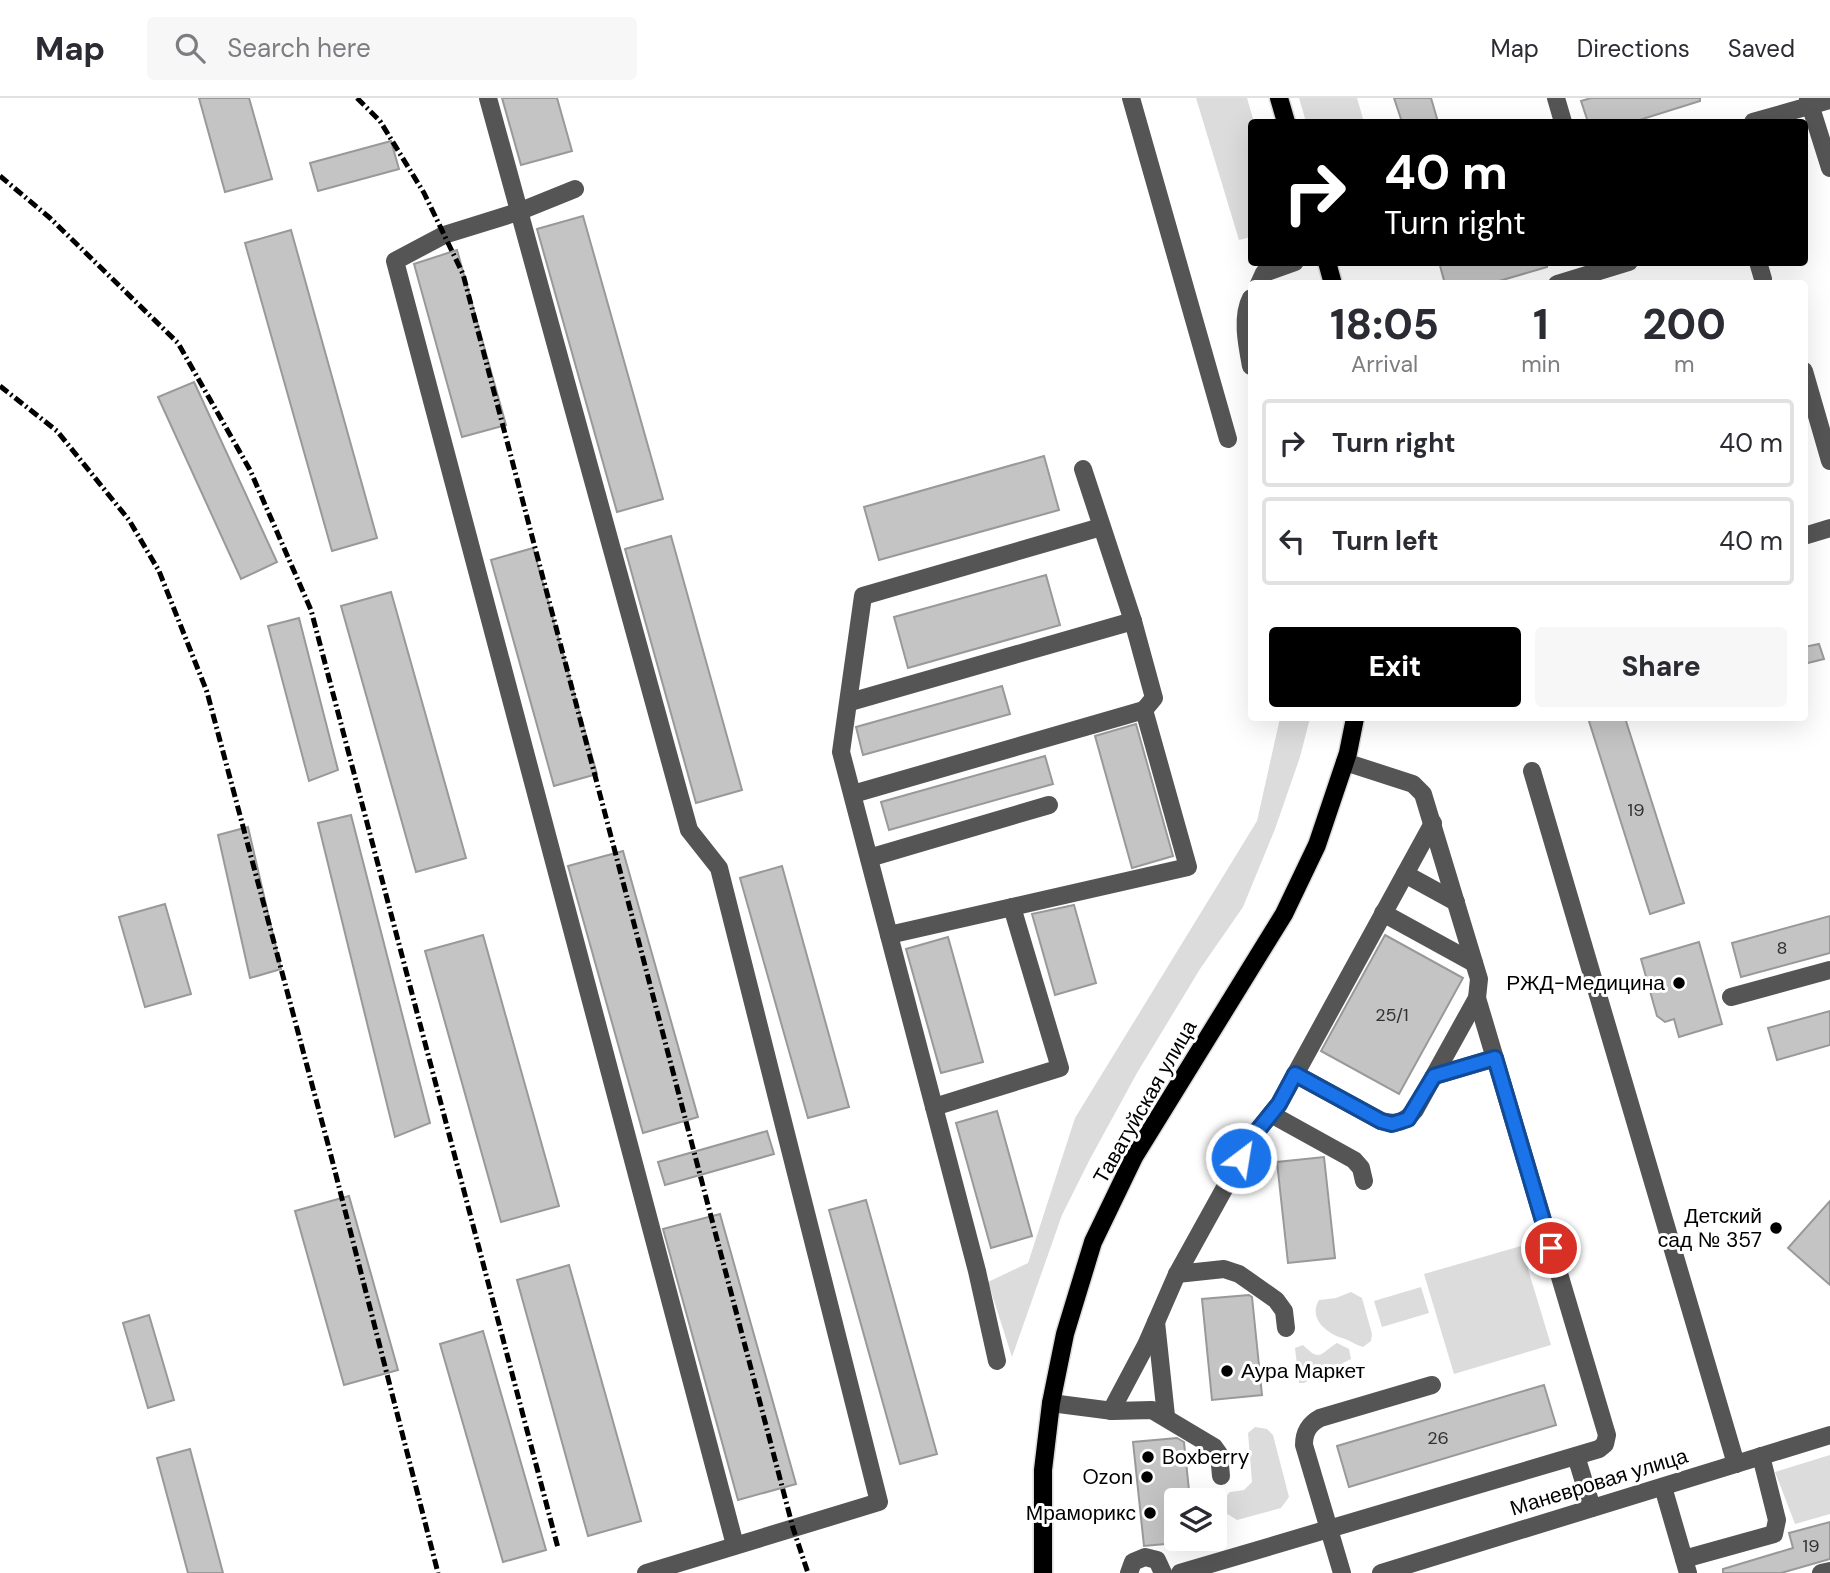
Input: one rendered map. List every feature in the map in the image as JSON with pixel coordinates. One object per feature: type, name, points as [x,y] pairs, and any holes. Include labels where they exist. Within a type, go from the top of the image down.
[{"type":"main road","points":[[1279,98],[1285,119]]},
{"type":"main road","name":"Таватуйская улица","points":[[1043,1573],[1043,1470],[1051,1403],[1065,1334],[1093,1242],[1134,1157],[1284,914],[1317,845],[1345,762],[1354,721]]},
{"type":"street","points":[[488,98],[689,830],[719,868],[879,1502],[646,1573]]},
{"type":"street","points":[[1131,98],[1228,439]]},
{"type":"street","points":[[1556,98],[1562,119]]},
{"type":"street","points":[[1762,119],[1810,102],[1830,100]]},
{"type":"street","points":[[1810,102],[1830,168]]},
{"type":"street","points":[[575,189],[518,212],[444,235],[395,261],[735,1545]]},
{"type":"street","points":[[1261,280],[1264,273],[1284,266]]},
{"type":"street","points":[[1570,280],[1616,266]]},
{"type":"street","points":[[1248,305],[1248,348]]},
{"type":"street","points":[[1808,385],[1830,461]]},
{"type":"street","points":[[853,794],[1144,710],[1154,698],[1133,621],[1083,470]]},
{"type":"street","points":[[997,1361],[977,1271],[841,752],[863,596],[1101,527]]},
{"type":"street","points":[[1808,535],[1830,528]]},
{"type":"street","points":[[850,702],[1133,621]]},
{"type":"street","points":[[889,935],[1188,867],[1144,710]]},
{"type":"street","points":[[1295,1074],[1381,1121],[1392,1124],[1408,1119],[1477,998],[1480,984],[1426,799],[1417,787],[1345,762]]},
{"type":"street","points":[[1532,771],[1736,1464]]},
{"type":"street","points":[[869,858],[1049,806]]},
{"type":"street","points":[[1111,1411],[1177,1274],[1254,1135],[1271,1114],[1295,1074],[1433,824]]},
{"type":"street","points":[[1405,873],[1456,902]]},
{"type":"street","points":[[934,1107],[1060,1068],[1012,907]]},
{"type":"street","points":[[1383,913],[1474,963]]},
{"type":"street","points":[[1731,998],[1830,970]]},
{"type":"street","points":[[1180,1573],[1603,1447],[1607,1435],[1477,998]]},
{"type":"street","points":[[1434,1076],[1495,1058]]},
{"type":"street","points":[[1271,1114],[1354,1160],[1361,1168],[1364,1181]]},
{"type":"street","points":[[1177,1274],[1224,1269],[1239,1274],[1280,1304],[1284,1311],[1286,1328]]},
{"type":"street","points":[[1156,1322],[1166,1416]]},
{"type":"street","points":[[1342,1573],[1304,1445],[1308,1428],[1320,1418],[1432,1385]]},
{"type":"street","points":[[1051,1403],[1111,1411],[1147,1409],[1166,1416],[1214,1447],[1219,1454],[1221,1476]]},
{"type":"street","name":"Маневровая улица","points":[[1381,1573],[1830,1435]]},
{"type":"street","points":[[1576,1456],[1592,1508]]},
{"type":"street","points":[[1663,1487],[1686,1566],[1774,1534],[1777,1520],[1761,1456]]},
{"type":"street","points":[[1129,1573],[1133,1562],[1144,1557],[1157,1560],[1163,1573]]},
{"type":"street","points":[[1822,1573],[1830,1571]]},
{"type":"shaded area","points":[[1196,98],[1247,98],[1253,119],[1248,119],[1248,238],[1239,240]]},
{"type":"shaded area","points":[[1299,98],[1357,98],[1363,119],[1305,119]]},
{"type":"shaded area","points":[[1279,721],[1309,721],[1275,829],[1243,907],[1200,969],[1137,1073],[1090,1159],[1062,1215],[1012,1357],[988,1282],[1028,1263],[1075,1118],[1257,821]]},
{"type":"shaded area","points":[[1521,1246],[1551,1345],[1454,1374],[1424,1274]]},
{"type":"shaded area","points":[[1421,1287],[1429,1313],[1382,1327],[1374,1301]]},
{"type":"shaded area","points":[[1351,1292],[1362,1298],[1372,1334],[1371,1341],[1363,1347],[1336,1336],[1325,1329],[1317,1319],[1316,1307],[1319,1300],[1336,1298]]},
{"type":"shaded area","points":[[1337,1343],[1349,1349],[1351,1359],[1299,1383],[1295,1348],[1303,1345],[1317,1355]]},
{"type":"shaded area","points":[[1255,1427],[1267,1429],[1273,1435],[1289,1497],[1281,1508],[1237,1520],[1227,1514],[1227,1495],[1244,1490],[1252,1482],[1248,1433]]},
{"type":"shaded area","points":[[1830,1455],[1830,1514],[1795,1524],[1775,1472]]},
{"type":"building","points":[[199,98],[249,98],[272,179],[225,192]]},
{"type":"building","points":[[502,98],[557,98],[572,151],[521,165]]},
{"type":"building","points":[[1394,98],[1431,98],[1437,119],[1401,119]]},
{"type":"building","points":[[1591,98],[1700,98],[1700,101],[1643,119],[1587,119],[1581,101]]},
{"type":"building","points":[[391,141],[399,169],[318,191],[310,163]]},
{"type":"building","points":[[583,216],[663,499],[617,512],[537,229]]},
{"type":"building","points":[[291,230],[377,538],[332,551],[245,243]]},
{"type":"building","points":[[457,250],[506,425],[462,437],[414,264]]},
{"type":"building","points":[[1440,266],[1547,266],[1503,280],[1444,280]]},
{"type":"building","points":[[194,382],[277,562],[241,579],[158,397]]},
{"type":"building","points":[[1044,456],[1059,510],[879,560],[864,507]]},
{"type":"building","points":[[671,536],[742,790],[696,803],[625,549]]},
{"type":"building","points":[[533,548],[597,774],[554,786],[491,560]]},
{"type":"building","points":[[1046,575],[1060,625],[908,668],[894,617]]},
{"type":"building","points":[[391,592],[466,858],[416,872],[341,606]]},
{"type":"building","points":[[299,618],[338,770],[309,781],[268,626]]},
{"type":"building","points":[[1819,644],[1824,659],[1808,663],[1808,646]]},
{"type":"building","points":[[1002,686],[1010,714],[863,755],[856,727]]},
{"type":"building","points":[[1589,721],[1626,721],[1684,903],[1650,914]]},
{"type":"building","points":[[1136,724],[1173,856],[1132,868],[1095,736]]},
{"type":"building","points":[[1045,756],[1053,784],[889,830],[881,802]]},
{"type":"building","points":[[351,815],[430,1123],[395,1137],[318,823]]},
{"type":"building","points":[[248,827],[281,969],[250,978],[218,835]]},
{"type":"building","points":[[623,851],[698,1117],[643,1133],[568,866]]},
{"type":"building","points":[[782,866],[849,1107],[808,1118],[740,878]]},
{"type":"building","points":[[165,904],[191,994],[145,1007],[119,917]]},
{"type":"building","points":[[1074,905],[1096,983],[1055,995],[1032,914]]},
{"type":"building","points":[[1830,916],[1830,953],[1741,977],[1732,943]]},
{"type":"building","points":[[483,935],[559,1206],[501,1222],[425,951]]},
{"type":"building","points":[[1385,935],[1463,978],[1399,1094],[1321,1051]]},
{"type":"building","points":[[948,937],[983,1062],[941,1073],[906,949]]},
{"type":"building","name":"РЖД-Медицина","points":[[1699,942],[1722,1024],[1679,1037],[1674,1019],[1665,1022],[1657,1016],[1641,959]]},
{"type":"building","points":[[1830,1011],[1830,1045],[1777,1060],[1768,1028]]},
{"type":"building","points":[[997,1111],[1032,1236],[991,1248],[956,1123]]},
{"type":"building","points":[[767,1131],[774,1154],[665,1185],[658,1162]]},
{"type":"building","points":[[1324,1157],[1335,1258],[1288,1263],[1277,1162]]},
{"type":"building","points":[[349,1196],[398,1370],[344,1385],[295,1211]]},
{"type":"building","points":[[866,1200],[937,1454],[900,1464],[829,1210]]},
{"type":"building","points":[[1830,1201],[1830,1285],[1788,1248]]},
{"type":"building","points":[[720,1214],[796,1484],[738,1500],[663,1229]]},
{"type":"building","points":[[569,1265],[641,1521],[588,1536],[517,1280]]},
{"type":"building","points":[[1249,1295],[1252,1297],[1262,1395],[1212,1400],[1202,1299]]},
{"type":"building","points":[[149,1315],[174,1400],[148,1408],[123,1323]]},
{"type":"building","points":[[483,1331],[546,1550],[503,1562],[440,1344]]},
{"type":"building","points":[[1544,1385],[1556,1425],[1349,1487],[1337,1446]]},
{"type":"building","points":[[1177,1438],[1184,1442],[1189,1488],[1164,1488],[1164,1544],[1144,1546],[1133,1442]]},
{"type":"building","points":[[190,1449],[223,1573],[188,1573],[157,1458]]},
{"type":"building","points":[[1830,1522],[1830,1559],[1781,1573],[1723,1573],[1723,1569],[1793,1548],[1789,1533]]},
{"type":"railway","points":[[357,98],[380,121],[424,193],[463,274],[793,1528],[808,1573]]},
{"type":"railway","points":[[0,176],[50,218],[178,343],[250,470],[311,610],[558,1548]]},
{"type":"railway","points":[[0,386],[57,431],[129,520],[159,571],[207,692],[329,1148],[438,1573]]},
{"type":"place","name":"РЖД-Медицина","points":[[1679,983]]},
{"type":"place","name":"Детский сад № 357","points":[[1776,1228]]},
{"type":"place","name":"Аура Маркет","points":[[1227,1371]]},
{"type":"place","name":"Boxberry","points":[[1148,1457]]},
{"type":"place","name":"Ozon","points":[[1147,1477]]},
{"type":"place","name":"Мраморикс","points":[[1150,1513]]},
{"type":"route","points":[[1241,1158],[1263,1122],[1279,1104],[1295,1074],[1381,1121],[1392,1124],[1408,1119],[1434,1076],[1495,1058],[1551,1248]]}]
